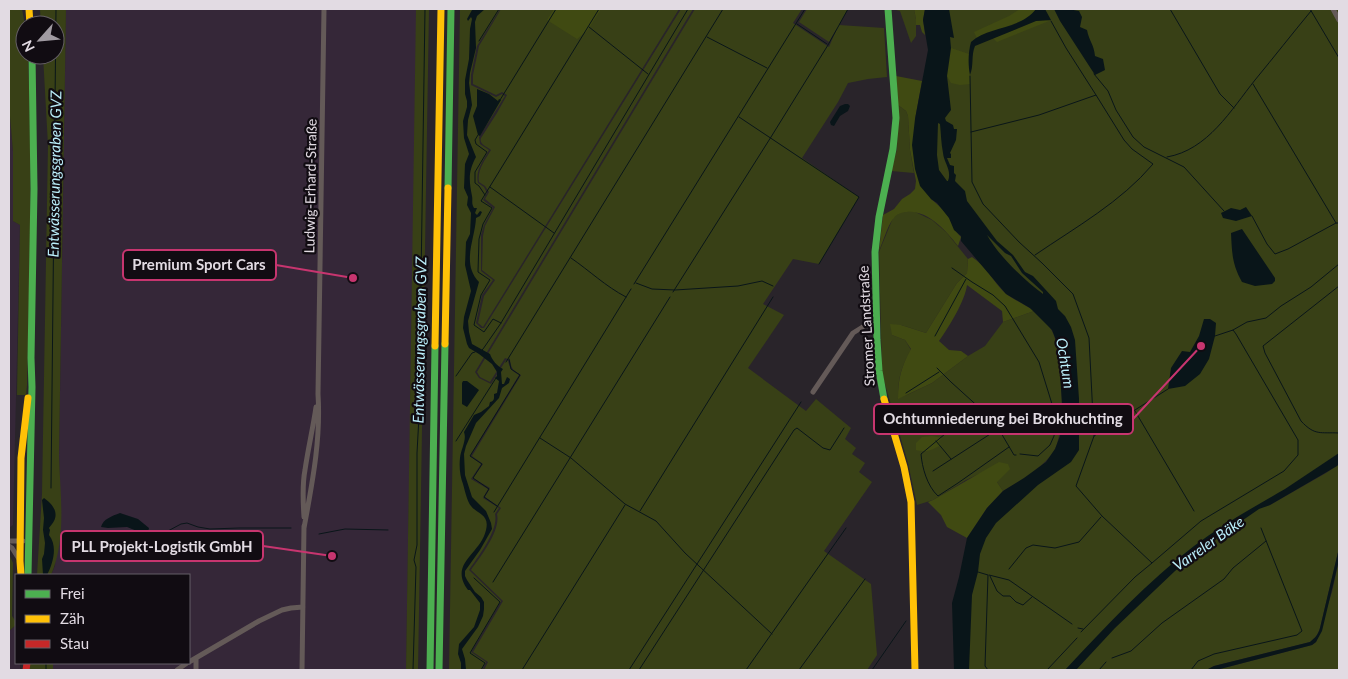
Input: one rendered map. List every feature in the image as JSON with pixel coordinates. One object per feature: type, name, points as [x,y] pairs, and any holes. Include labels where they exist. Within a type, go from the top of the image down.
[{"type":"main road","points":[[430,670],[441,9]]},
{"type":"main road","points":[[440,670],[451,9]]},
{"type":"main road","name":"Stromer Landstraße","points":[[888,9],[896,118],[893,149],[879,217],[875,252],[876,323],[882,388],[904,467],[911,502],[915,670]]},
{"type":"main road","points":[[28,574],[34,189],[32,65]]},
{"type":"main road","points":[[21,574],[23,436],[32,358]]},
{"type":"street","name":"Ludwig-Erhard-Straße","points":[[304,528],[318,445],[324,9]]},
{"type":"street","points":[[1332,9],[1339,20]]},
{"type":"street","points":[[813,392],[853,333],[869,323],[876,323]]},
{"type":"street","name":"Ludwig-Erhard-Straße","points":[[302,670],[303,500],[305,470],[312,439],[318,394]]},
{"type":"street","points":[[9,541],[29,541]]},
{"type":"street","points":[[9,546],[20,561]]},
{"type":"street","points":[[190,661],[259,621],[282,610],[303,607]]},
{"type":"street","points":[[196,658],[196,670]]},
{"type":"shaded area","points":[[66,9],[417,9],[406,670],[53,670],[53,664],[190,664],[190,574],[51,574],[55,566],[60,484]]},
{"type":"shaded area","points":[[9,105],[13,151],[13,221],[20,225],[13,525],[9,528]]},
{"type":"shaded area","points":[[15,626],[15,664],[20,664],[20,670],[9,670],[9,631]]},
{"type":"green space","points":[[9,9],[22,9],[23,15],[15,15],[15,65],[28,65],[30,220],[26,395],[17,395],[20,225],[13,221],[13,151],[9,105]]},
{"type":"green space","points":[[40,9],[66,9],[59,455],[61,531],[56,561],[51,574],[37,574],[42,494],[48,145],[44,65],[65,65],[65,15],[40,15]]},
{"type":"green space","points":[[416,9],[429,9],[418,670],[406,670]]},
{"type":"green space","points":[[460,9],[500,9],[477,46],[471,75],[471,85],[496,97],[502,94],[505,96],[479,137],[480,144],[489,150],[482,162],[477,179],[478,183],[484,187],[487,193],[483,200],[493,208],[481,235],[481,271],[493,280],[482,295],[476,323],[481,328],[484,328],[681,9],[693,9],[475,372],[479,378],[491,384],[506,360],[512,370],[519,375],[470,456],[481,464],[471,479],[488,489],[483,498],[499,508],[495,514],[494,528],[491,535],[469,570],[501,601],[471,652],[486,662],[482,670],[449,670]]},
{"type":"green space","points":[[501,9],[679,9],[483,327],[478,323],[484,296],[495,280],[482,270],[483,236],[485,226],[495,207],[485,199],[489,192],[479,182],[480,169],[491,150],[483,145],[481,138],[507,95],[502,92],[496,95],[473,84],[473,75],[479,46]]},
{"type":"green space","points":[[554,9],[601,9],[587,31],[577,39],[547,20]]},
{"type":"green space","points":[[695,9],[802,9],[793,23],[829,47],[837,28],[829,42],[799,22],[807,9],[848,9],[839,25],[884,28],[887,77],[848,83],[802,158],[859,197],[819,264],[793,259],[763,304],[784,315],[748,368],[806,411],[816,399],[851,428],[845,439],[856,448],[852,454],[865,463],[859,472],[872,482],[824,551],[871,584],[877,655],[867,670],[484,670],[488,662],[473,652],[503,601],[471,570],[493,536],[496,528],[497,514],[501,508],[485,497],[490,488],[473,478],[483,464],[472,456],[521,375],[513,369],[510,360],[505,358],[490,382],[480,377],[477,372]]},
{"type":"green space","points":[[892,9],[914,9],[916,36],[911,43],[900,11]]},
{"type":"green space","points":[[914,9],[925,9],[923,20],[925,35],[920,25],[916,25]]},
{"type":"green space","points":[[931,9],[1339,9],[1339,460],[1264,507],[1339,464],[1339,548],[1320,628],[1310,642],[1214,666],[1207,670],[957,670],[975,534],[1049,464],[1068,419],[1059,333],[929,178]]},
{"type":"green space","points":[[1020,9],[1036,9],[1031,16],[1024,20],[977,38],[974,32]]},
{"type":"green space","points":[[1036,21],[1049,21],[997,42],[993,38]]},
{"type":"green space","points":[[951,48],[969,54],[970,84],[960,85],[951,83],[947,76]]},
{"type":"green space","points":[[896,76],[922,81],[915,119],[931,199],[946,213],[961,237],[958,246],[942,228],[929,218],[915,212],[905,212],[893,219],[879,251],[883,215],[894,209],[902,199],[915,189],[916,181],[910,150],[908,116],[906,111],[898,105]]},
{"type":"green space","points":[[898,105],[906,111],[908,116],[910,150],[914,173],[891,171],[897,149]]},
{"type":"green space","points":[[913,211],[932,220],[946,232],[968,259],[967,273],[957,283],[926,333],[901,325],[892,335],[905,340],[911,350],[901,373],[898,398],[932,383],[968,356],[985,346],[1003,322],[1034,311],[1049,326],[1056,341],[1062,391],[1062,410],[1058,441],[1054,451],[1043,464],[1003,491],[997,482],[981,473],[933,500],[917,505],[908,463],[882,374],[879,252],[893,218],[900,212]]},
{"type":"green space","points":[[972,257],[1004,292],[1034,311],[1003,322],[1002,311],[967,285],[960,306],[939,341],[949,350],[961,351],[968,356],[932,383],[898,399],[901,373],[911,349],[905,340],[892,335],[890,324],[901,325],[926,333],[957,283],[967,273],[968,259]]},
{"type":"green space","points":[[922,437],[942,438],[938,442],[941,445],[929,450],[916,450],[916,443]]},
{"type":"green space","points":[[999,462],[1008,464],[1010,469],[997,482],[1003,491],[987,508],[967,538],[947,527],[941,515],[928,502]]},
{"type":"green space","points":[[9,554],[13,563],[12,616],[15,620],[15,626],[9,631]]},
{"type":"green space","points":[[1339,560],[1339,670],[1216,670],[1312,645],[1316,642],[1332,592]]},
{"type":"green space","points":[[30,664],[53,664],[53,670],[29,670]]},
{"type":"water","points":[[471,9],[485,9],[477,16],[475,22],[476,48],[469,83],[472,105],[467,135],[476,157],[470,172],[470,185],[473,205],[474,208],[477,208],[475,213],[477,215],[480,211],[482,212],[476,218],[470,251],[471,267],[479,282],[468,321],[469,332],[472,344],[490,354],[495,363],[503,369],[501,372],[502,384],[504,384],[507,377],[510,379],[509,383],[502,388],[499,398],[476,423],[464,454],[465,475],[472,497],[486,511],[492,529],[465,571],[467,580],[484,602],[484,609],[478,627],[462,649],[466,670],[461,670],[458,654],[459,644],[474,627],[480,610],[480,603],[468,590],[463,581],[462,573],[464,565],[483,538],[487,525],[485,517],[471,506],[467,499],[460,475],[460,458],[464,432],[474,415],[489,406],[494,398],[494,394],[497,393],[499,381],[495,378],[497,372],[492,364],[469,348],[463,328],[471,291],[465,265],[466,242],[470,234],[471,213],[467,205],[468,197],[464,188],[465,164],[469,154],[464,138],[463,121],[467,107],[465,80],[469,59],[472,19],[471,17],[468,21],[467,19]]},
{"type":"water","name":"Ochtum","points":[[925,9],[949,9],[954,38],[950,37],[951,48],[947,76],[951,110],[945,118],[946,121],[953,125],[954,129],[957,129],[956,140],[950,153],[951,158],[947,158],[950,165],[954,166],[955,181],[965,191],[967,201],[997,241],[1013,255],[1025,272],[1033,276],[1056,301],[1058,309],[1065,316],[1071,327],[1075,340],[1079,399],[1079,450],[1071,462],[1038,485],[996,523],[986,538],[980,554],[972,595],[969,670],[954,670],[952,603],[967,538],[987,508],[1003,491],[1046,462],[1055,449],[1062,423],[1058,345],[1052,330],[1030,308],[1006,294],[961,241],[961,236],[954,230],[949,218],[920,186],[915,169],[912,145],[928,50],[923,20]],"holes":[[[938,123],[940,124],[943,153],[949,173],[948,181],[939,170],[937,155]],[[987,235],[1005,253],[1011,256],[1022,273],[1043,294],[1012,267]]]},
{"type":"water","points":[[1036,9],[1045,9],[1051,20],[1036,21],[975,46],[970,75],[969,50],[971,42],[986,33],[1021,21]]},
{"type":"water","points":[[1054,9],[1079,11],[1082,17],[1080,27],[1087,30],[1095,56],[1103,59],[1105,70],[1095,75]]},
{"type":"water","points":[[477,89],[489,94],[498,101],[499,99],[501,100],[480,136],[478,135],[473,116],[477,106]]},
{"type":"water","points":[[845,104],[850,106],[848,111],[840,116],[834,126],[831,125],[830,122],[840,106]]},
{"type":"water","points":[[1246,207],[1252,216],[1236,221],[1223,218],[1221,213],[1231,208],[1240,210]]},
{"type":"water","points":[[1242,229],[1275,278],[1272,284],[1255,286],[1242,282],[1233,258],[1231,233]]},
{"type":"water","points":[[1204,319],[1210,319],[1216,323],[1209,359],[1200,374],[1185,386],[1168,389],[1171,368],[1182,351],[1190,352],[1199,336]]},
{"type":"water","points":[[463,381],[467,381],[479,390],[467,407],[462,404]]},
{"type":"water","name":"Varreler Bäke","points":[[1339,453],[1339,464],[1337,466],[1270,505],[1259,509],[1204,547],[1175,571],[1115,628],[1076,670],[1065,670],[1143,589],[1194,546],[1227,523],[1285,489]]},
{"type":"water","points":[[44,498],[52,505],[56,514],[49,528],[49,535],[52,539],[54,550],[53,560],[47,574],[43,574],[42,559],[45,543],[42,500]]},
{"type":"water","points":[[120,513],[138,519],[149,528],[148,532],[142,533],[127,527],[101,527],[106,520]]},
{"type":"water","points":[[1339,548],[1339,560],[1322,631],[1316,642],[1312,645],[1216,670],[1206,670],[1214,666],[1310,642],[1320,628]]},
{"type":"waterway","name":"Entwässerungsgraben GVZ","points":[[51,488],[56,9]]},
{"type":"waterway","name":"Entwässerungsgraben GVZ","points":[[413,670],[416,567],[414,560],[417,545],[425,9]]},
{"type":"waterway","points":[[479,41],[499,9]]},
{"type":"waterway","points":[[500,100],[556,9]]},
{"type":"waterway","points":[[501,323],[493,319],[484,332],[474,325],[481,295],[490,280],[478,272],[479,239],[483,224],[492,208],[481,201],[599,9]]},
{"type":"waterway","points":[[482,350],[501,323],[688,9]]},
{"type":"waterway","points":[[506,362],[723,9]]},
{"type":"waterway","points":[[634,284],[805,9]]},
{"type":"waterway","points":[[673,292],[828,45],[848,9]]},
{"type":"waterway","points":[[1170,9],[1220,94],[1234,108]]},
{"type":"waterway","points":[[1310,9],[1339,58]]},
{"type":"waterway","points":[[1167,157],[1182,153],[1195,146],[1217,127],[1311,11]]},
{"type":"waterway","points":[[1051,21],[1096,95]]},
{"type":"waterway","points":[[797,24],[827,44]]},
{"type":"waterway","points":[[589,27],[648,74]]},
{"type":"waterway","points":[[707,37],[767,68]]},
{"type":"waterway","points":[[1094,74],[1108,91],[1116,110],[1133,137],[1144,147],[1184,167],[1224,211]]},
{"type":"waterway","points":[[970,76],[972,182],[983,204],[1073,294],[1089,338],[1094,436]]},
{"type":"waterway","points":[[1253,84],[1336,223]]},
{"type":"waterway","points":[[971,132],[1039,115],[1096,95],[1124,140],[1132,149],[1153,164],[1112,202],[1035,255]]},
{"type":"waterway","points":[[739,117],[859,197],[819,264]]},
{"type":"waterway","points":[[478,135],[475,140],[476,144],[487,152],[475,172],[475,183],[485,195]]},
{"type":"waterway","points":[[490,187],[554,233]]},
{"type":"waterway","points":[[1252,216],[1267,244],[1275,254],[1339,223]]},
{"type":"waterway","points":[[571,258],[626,297]]},
{"type":"waterway","points":[[1233,330],[1247,322],[1266,318],[1311,287],[1339,264]]},
{"type":"waterway","points":[[952,268],[993,295],[1005,306],[1039,362],[1052,404],[1054,436],[1050,445],[1038,456],[1020,454]]},
{"type":"waterway","points":[[935,336],[966,279]]},
{"type":"waterway","points":[[636,283],[652,289],[675,290],[738,286],[762,281],[773,286]]},
{"type":"waterway","points":[[1339,286],[1263,346],[1301,421],[1314,431],[1339,433]]},
{"type":"waterway","points":[[494,512],[631,289]]},
{"type":"waterway","points":[[493,582],[670,297]]},
{"type":"waterway","points":[[640,511],[773,297]]},
{"type":"waterway","points":[[1152,563],[1201,521],[1284,471],[1298,455],[1298,440],[1236,334],[1233,330],[1215,336]]},
{"type":"waterway","points":[[456,376],[472,353],[475,352]]},
{"type":"waterway","points":[[497,506],[484,497],[489,489],[473,478],[482,464],[470,456],[520,375],[511,369],[509,359]]},
{"type":"waterway","points":[[937,368],[994,421],[1014,455],[1016,455]]},
{"type":"waterway","points":[[906,393],[939,372]]},
{"type":"waterway","points":[[456,441],[496,378]]},
{"type":"waterway","points":[[1081,632],[1135,577],[1152,563],[1102,516],[1076,486],[1094,436],[1168,389]]},
{"type":"waterway","points":[[629,670],[801,402]]},
{"type":"waterway","points":[[980,408],[921,454],[926,476],[934,492],[938,496],[1009,447]]},
{"type":"waterway","points":[[1135,411],[1194,511]]},
{"type":"waterway","points":[[639,670],[794,430],[797,428],[823,448],[830,450],[844,428]]},
{"type":"waterway","points":[[933,471],[998,429]]},
{"type":"waterway","points":[[540,438],[571,458],[625,504],[656,521],[685,553],[772,634]]},
{"type":"waterway","points":[[936,441],[951,459]]},
{"type":"waterway","points":[[522,670],[625,505]]},
{"type":"waterway","points":[[1009,569],[1026,548],[1033,545],[1055,548],[1079,542],[1101,517]]},
{"type":"waterway","points":[[149,531],[166,532],[187,523],[210,529],[291,528]]},
{"type":"waterway","points":[[746,670],[846,528]]},
{"type":"waterway","points":[[1191,670],[1198,661],[1214,654],[1297,635],[1302,631],[1261,528]]},
{"type":"waterway","points":[[319,534],[345,529],[388,530]]},
{"type":"waterway","points":[[1112,658],[1131,651],[1162,623],[1224,579],[1233,568],[1266,541]]},
{"type":"waterway","points":[[978,572],[988,575],[985,666],[988,670]]},
{"type":"waterway","points":[[989,575],[1009,580],[1072,624]]},
{"type":"waterway","points":[[990,576],[997,591],[1003,596],[1010,596],[1016,602],[1023,605],[1032,597]]},
{"type":"waterway","points":[[474,578],[500,602],[470,653],[485,663],[481,670]]},
{"type":"waterway","points":[[799,670],[865,579]]},
{"type":"waterway","points":[[872,670],[906,621]]},
{"type":"waterway","points":[[1078,628],[1083,629]]},
{"type":"waterway","points":[[1047,670],[1077,638]]},
{"type":"waterway","points":[[1099,670],[1106,662]]},
{"type":"waterway","name":"Entwässerungsgraben GVZ","points":[[46,664],[46,670]]},
{"type":"traffic: fast","points":[[448,188],[451,9]]},
{"type":"traffic: fast","points":[[884,399],[879,371],[877,340],[875,252],[879,217],[893,149],[896,118],[888,9]]},
{"type":"traffic: fast","points":[[28,574],[34,189],[32,65]]},
{"type":"traffic: fast","points":[[439,670],[445,344]]},
{"type":"traffic: fast","points":[[430,670],[435,346]]},
{"type":"traffic: slow","points":[[29,9],[29,15]]},
{"type":"traffic: slow","points":[[435,346],[441,9]]},
{"type":"traffic: slow","points":[[445,344],[448,188]]},
{"type":"traffic: slow","points":[[21,574],[21,458],[28,398]]},
{"type":"traffic: slow","points":[[884,399],[904,467],[911,502],[915,670]]},
{"type":"traffic: jam","points":[[26,670],[27,664]]},
{"type":"place","name":"Premium Sport Cars","points":[[353,278]]},
{"type":"place","name":"Ochtumniederung bei Brokhuchting","points":[[1201,346]]},
{"type":"place","name":"PLL Projekt-Logistik GmbH","points":[[332,556]]}]
